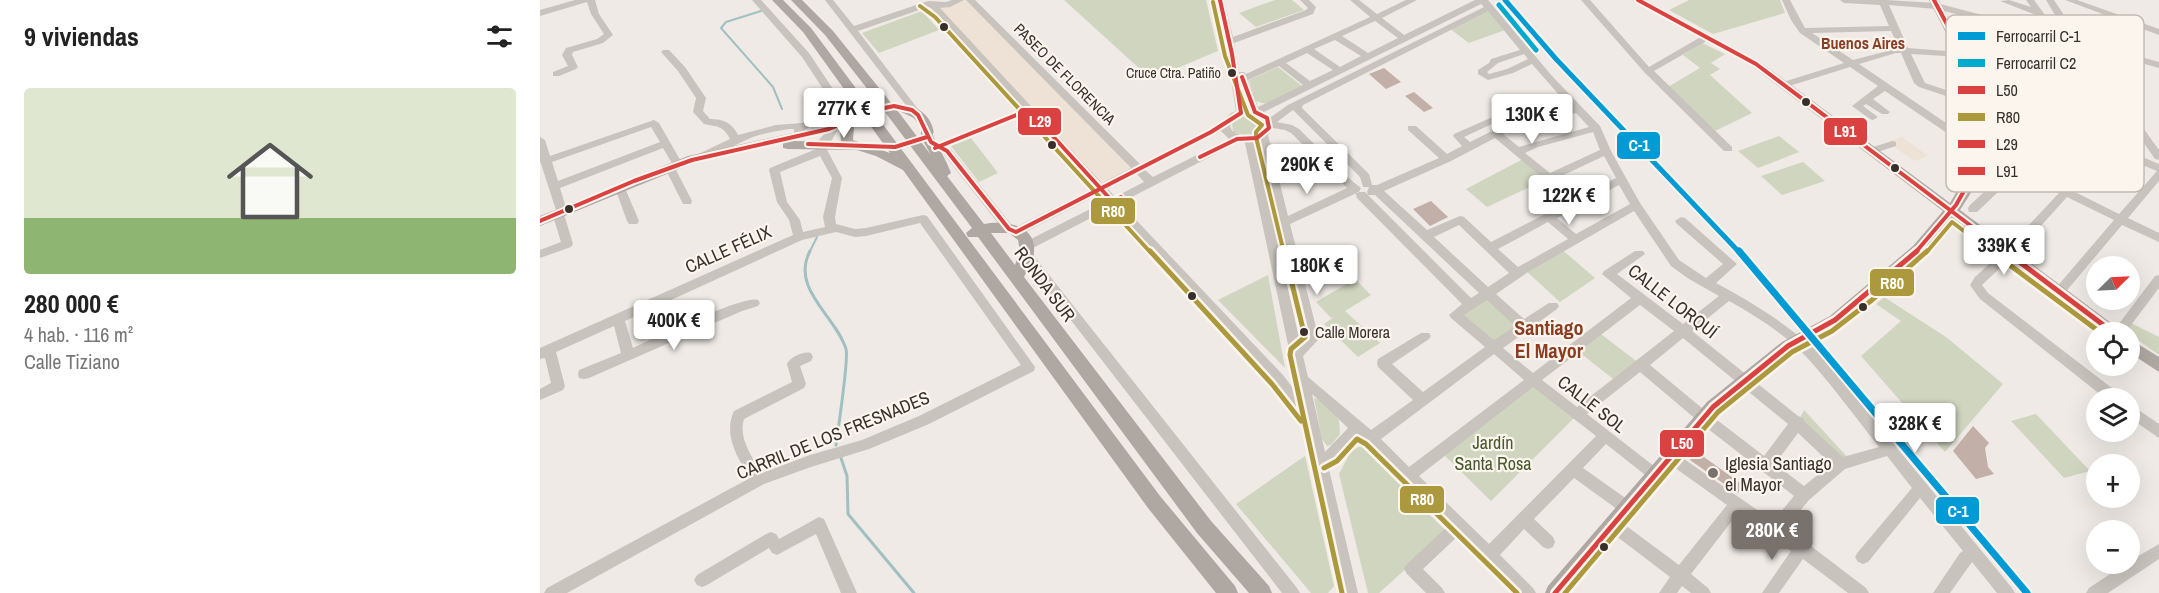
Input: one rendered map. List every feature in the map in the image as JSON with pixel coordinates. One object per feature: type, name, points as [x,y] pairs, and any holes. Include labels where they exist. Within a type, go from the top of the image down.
[{"type":"main road","points":[[777,0],[807,30],[1154,502],[1228,593]]},
{"type":"main road","name":"RONDA SUR","points":[[796,0],[829,33],[888,107],[925,143],[956,197],[1016,279],[1204,527],[1262,593]]},
{"type":"main road","points":[[1638,0],[1749,60],[2101,322]]},
{"type":"main road","points":[[1935,3],[1946,22]]},
{"type":"main road","points":[[540,221],[674,167],[737,145],[803,132],[857,118],[888,107],[902,106],[918,116],[927,128],[925,143],[895,147],[820,148],[803,132]]},
{"type":"main road","points":[[857,118],[850,123],[846,133],[846,138],[852,146],[881,153],[910,169]]},
{"type":"main road","points":[[1554,593],[1702,417],[1745,379],[1796,340],[1825,327],[1918,250],[1965,192]]},
{"type":"main road","points":[[961,239],[980,230],[994,227],[1013,230],[1023,238],[1026,250],[1016,279]]},
{"type":"main road","points":[[2140,352],[2159,366]]},
{"type":"street","points":[[540,13],[584,0]]},
{"type":"street","points":[[556,74],[573,67],[567,55],[569,50],[600,41],[609,35],[595,14],[591,0]]},
{"type":"street","points":[[666,52],[682,69],[701,98],[697,107],[698,112],[708,122],[718,120],[730,126],[737,145],[783,126],[803,132],[829,109],[834,98],[806,55],[756,0]]},
{"type":"street","points":[[829,0],[918,116]]},
{"type":"street","points":[[851,28],[928,2],[947,5],[960,0]]},
{"type":"street","name":"PASEO DE FLORENCIA","points":[[970,0],[1151,182]]},
{"type":"street","points":[[1220,0],[1240,81],[1254,109],[1267,118],[1270,124]]},
{"type":"street","points":[[1230,41],[1310,12],[1313,9],[1304,0]]},
{"type":"street","points":[[1354,0],[1404,39]]},
{"type":"street","points":[[1240,81],[1410,0]]},
{"type":"street","points":[[1585,0],[1648,71],[1728,149]]},
{"type":"street","points":[[1786,0],[1803,31],[1946,126]]},
{"type":"street","points":[[1844,0],[1935,3],[1976,15]]},
{"type":"street","points":[[2030,0],[2040,13]]},
{"type":"street","points":[[2042,0],[2051,2],[2059,15]]},
{"type":"street","points":[[2069,0],[2113,15]]},
{"type":"street","points":[[1882,1],[1919,83],[1946,92]]},
{"type":"street","points":[[2004,1],[2040,13]]},
{"type":"street","points":[[928,2],[1278,380],[1311,423]]},
{"type":"street","points":[[1225,125],[1227,133],[1237,139],[1250,140],[1263,135],[1270,124],[1299,103],[1445,30],[1484,2]]},
{"type":"street","points":[[925,143],[947,151],[1013,230],[1101,189],[1225,125],[1228,119],[1242,112],[1261,105],[1274,105],[1404,39],[1484,2]]},
{"type":"street","points":[[1484,2],[1596,128],[1636,205],[1675,263],[1685,272],[1757,311],[1796,340],[1815,358],[2007,593]]},
{"type":"street","points":[[1435,24],[1445,30]]},
{"type":"street","points":[[1803,31],[1896,28]]},
{"type":"street","points":[[1336,36],[1368,57]]},
{"type":"street","points":[[1648,71],[1707,37]]},
{"type":"street","points":[[1308,49],[1340,71]]},
{"type":"street","points":[[1783,85],[1883,52],[1946,53]]},
{"type":"street","points":[[1530,55],[1496,76],[1488,77],[1480,72],[1494,61],[1530,55]]},
{"type":"street","points":[[2144,61],[2159,65]]},
{"type":"street","points":[[1279,62],[1310,86]]},
{"type":"street","points":[[1322,80],[1331,87]]},
{"type":"street","points":[[1240,81],[1242,112]]},
{"type":"street","points":[[1873,117],[1857,106],[1885,86]]},
{"type":"street","points":[[1270,229],[1366,189],[1447,159],[1567,96]]},
{"type":"street","points":[[1866,99],[1885,112]]},
{"type":"street","points":[[1299,103],[1297,108],[1300,113],[1365,176],[1366,189],[1415,249],[1470,305],[1517,273],[1636,205]]},
{"type":"street","points":[[799,237],[794,220],[782,202],[774,170],[820,148],[828,138],[830,125],[826,119],[829,109]]},
{"type":"street","points":[[1469,148],[1458,136],[1495,118],[1508,127],[1578,109]]},
{"type":"street","points":[[925,143],[1029,110]]},
{"type":"street","points":[[545,161],[654,123],[666,143],[687,201]]},
{"type":"street","points":[[1270,124],[1288,127],[1295,131],[1348,184],[1366,189],[1430,238],[1523,326]]},
{"type":"street","points":[[1412,128],[1447,159]]},
{"type":"street","points":[[1518,152],[1596,128]]},
{"type":"street","points":[[1497,134],[1549,178],[1606,151]]},
{"type":"street","points":[[1263,135],[1313,339],[1297,354]]},
{"type":"street","points":[[2144,137],[2157,155]]},
{"type":"street","points":[[1237,139],[1112,201],[1026,250],[1292,593]]},
{"type":"street","points":[[540,140],[554,186],[567,244],[540,254]]},
{"type":"street","points":[[1250,140],[1350,593]]},
{"type":"street","points":[[554,186],[666,143]]},
{"type":"street","points":[[1871,151],[1892,144]]},
{"type":"street","points":[[820,148],[837,178],[830,217],[834,229]]},
{"type":"street","points":[[2144,159],[2159,168]]},
{"type":"street","points":[[2059,292],[2159,174]]},
{"type":"street","points":[[1490,248],[1622,179]]},
{"type":"street","points":[[620,188],[633,222]]},
{"type":"street","points":[[1973,209],[1992,192]]},
{"type":"street","points":[[2102,388],[1977,288],[1979,279],[2015,247],[2066,192],[2159,237]]},
{"type":"street","points":[[1550,217],[1575,239]]},
{"type":"street","name":"CARRIL DE LOS FRESNADES","points":[[552,593],[759,480],[810,461],[864,445],[924,420],[1029,367],[923,219],[866,232],[834,229]]},
{"type":"street","points":[[1415,249],[1460,220],[1517,273]]},
{"type":"street","points":[[1681,221],[1731,264],[1707,284]]},
{"type":"street","name":"CALLE FÉLIX","points":[[544,352],[799,237],[834,229]]},
{"type":"street","name":"CALLE LORQUÍ","points":[[1639,254],[1608,274],[1798,422],[1841,464]]},
{"type":"street","points":[[2125,322],[2159,279]]},
{"type":"street","points":[[1577,415],[1728,295]]},
{"type":"street","points":[[1409,475],[1640,298]]},
{"type":"street","points":[[584,374],[754,303]]},
{"type":"street","name":"CALLE SOL","points":[[1470,305],[1455,315],[1533,380],[1654,474]]},
{"type":"street","points":[[1371,438],[1421,399],[1553,306]]},
{"type":"street","points":[[618,319],[628,354]]},
{"type":"street","points":[[1421,399],[1383,363],[1425,336]]},
{"type":"street","points":[[540,395],[558,386],[544,352]]},
{"type":"street","points":[[759,480],[735,431],[734,422],[738,415],[799,384],[793,364],[807,357]]},
{"type":"street","points":[[1640,364],[1702,417],[1804,495]]},
{"type":"street","points":[[1278,380],[1288,382],[1302,380],[1318,390],[1356,429],[1371,438],[1528,593]]},
{"type":"street","points":[[2140,418],[2159,432]]},
{"type":"street","points":[[1766,465],[1798,422]]},
{"type":"street","points":[[1320,462],[1332,454],[1356,429]]},
{"type":"street","points":[[1490,554],[1605,436]]},
{"type":"street","points":[[1775,530],[1804,495],[1841,464],[1891,449]]},
{"type":"street","points":[[1669,456],[1802,548],[1861,593]]},
{"type":"street","points":[[1573,469],[1626,507]]},
{"type":"street","points":[[1863,557],[1913,495],[1923,488]]},
{"type":"street","points":[[1667,593],[1736,504]]},
{"type":"street","points":[[1524,520],[1548,542]]},
{"type":"street","points":[[702,580],[771,539],[777,548],[819,524],[849,593]]},
{"type":"street","points":[[1612,524],[1703,593]]},
{"type":"street","points":[[1437,593],[1412,569],[1460,525]]},
{"type":"street","points":[[1775,591],[1802,548]]},
{"type":"street","points":[[2094,593],[2159,551]]},
{"type":"street","points":[[1941,593],[1965,558],[1975,553]]},
{"type":"street","points":[[1340,593],[1345,576]]},
{"type":"green space","points":[[1064,0],[1206,0],[1218,51],[1151,79]]},
{"type":"green space","points":[[1275,0],[1292,0],[1304,10],[1256,27],[1239,13]]},
{"type":"green space","points":[[1689,0],[1780,0],[1785,13],[1713,34],[1669,10]]},
{"type":"green space","points":[[1488,8],[1508,29],[1469,43],[1449,28]]},
{"type":"green space","points":[[922,11],[939,30],[879,53],[862,33]]},
{"type":"green space","points":[[1702,43],[1725,54],[1711,63],[1720,69],[1710,75],[1752,113],[1715,131],[1668,87],[1700,68],[1683,55]]},
{"type":"green space","points":[[1278,67],[1302,86],[1267,104],[1255,101],[1249,80]]},
{"type":"green space","points":[[1244,115],[1255,116],[1262,121],[1261,130],[1247,136],[1233,132],[1232,122]]},
{"type":"green space","points":[[1779,136],[1799,152],[1758,168],[1738,151]]},
{"type":"green space","points":[[971,138],[998,173],[979,182],[951,146]]},
{"type":"green space","points":[[1269,141],[1301,175],[1283,184]]},
{"type":"green space","points":[[1525,158],[1549,178],[1487,207],[1466,189]]},
{"type":"green space","points":[[1803,162],[1825,181],[1782,195],[1761,176]]},
{"type":"green space","points":[[1560,248],[1595,278],[1560,302],[1524,269]]},
{"type":"green space","points":[[1268,275],[1285,368],[1218,300]]},
{"type":"green space","points":[[1355,279],[1371,295],[1345,311],[1380,343],[1358,357],[1324,324],[1334,317],[1331,318],[1316,302]]},
{"type":"green space","points":[[1487,293],[1523,326],[1493,348],[1455,315]]},
{"type":"green space","points":[[1884,297],[1946,337],[2003,384],[1945,452],[1861,356],[1901,321],[1876,304]]},
{"type":"green space","points":[[2140,328],[2159,337],[2159,355],[2140,341]]},
{"type":"green space","points":[[1597,331],[1640,364],[1617,382],[1574,348]]},
{"type":"green space","name":"Jardín Santa Rosa","points":[[1533,380],[1577,415],[1491,501],[1440,451]]},
{"type":"green space","points":[[1314,398],[1320,400],[1339,420],[1340,434],[1331,445],[1327,446],[1322,439]]},
{"type":"green space","points":[[1804,410],[1851,461],[1841,464],[1798,422]]},
{"type":"green space","points":[[2036,414],[2086,467],[2086,472],[2064,478],[2011,421]]},
{"type":"green space","points":[[1361,446],[1447,532],[1379,593],[1368,593],[1339,474],[1351,451]]},
{"type":"green space","points":[[1305,456],[1334,586],[1328,593],[1311,593],[1236,504]]},
{"type":"shaded area","points":[[968,0],[1131,169],[1109,181],[1099,181],[939,8],[952,6]]},
{"type":"shaded area","points":[[1902,137],[1928,156],[1914,161],[1888,142]]},
{"type":"building","points":[[1384,68],[1401,82],[1386,89],[1369,74]]},
{"type":"building","points":[[1414,92],[1433,108],[1424,112],[1405,96]]},
{"type":"building","points":[[1431,201],[1448,217],[1430,226],[1413,209]]},
{"type":"building","points":[[1973,426],[1989,443],[1985,448],[1988,467],[1994,474],[1976,479],[1953,451]]},
{"type":"building","name":"Iglesia Santiago el Mayor","points":[[1699,450],[1705,455],[1704,457],[1740,483],[1739,492],[1737,493],[1690,460]]},
{"type":"waterway","points":[[761,11],[726,22],[721,28],[773,87],[782,109]]},
{"type":"waterway","points":[[810,251],[817,237]]},
{"type":"waterway","points":[[810,251],[805,265],[810,290],[841,337],[847,355],[836,445]]},
{"type":"waterway","points":[[841,458],[847,476],[848,514],[914,593]]},
{"type":"rail line","name":"C-1","points":[[1505,0],[1556,59],[1730,241],[2027,593]]},
{"type":"rail line","name":"C2","points":[[1499,5],[1536,50]]},
{"type":"transit line","name":"L29","points":[[540,221],[634,181],[692,160],[829,129],[875,110],[894,106],[912,110],[918,115],[931,142],[947,151],[1009,229],[1016,232],[1211,132],[1241,113],[1232,54],[1220,0]]},
{"type":"transit line","name":"L91","points":[[1638,0],[1756,64],[2099,322]]},
{"type":"transit line","name":"L50","points":[[1934,0],[1946,22]]},
{"type":"transit line","name":"R80","points":[[1213,2],[1225,56],[1248,115],[1262,125],[1256,132],[1256,137],[1305,337],[1291,349],[1290,355],[1342,593]]},
{"type":"transit line","name":"R80","points":[[920,6],[935,17],[1272,384],[1301,421]]},
{"type":"transit line","name":"L29","points":[[1200,157],[1237,139],[1257,138],[1269,128],[1267,118],[1255,112],[1242,77]]},
{"type":"transit line","name":"L29","points":[[935,148],[1029,110],[1112,201],[1121,197]]},
{"type":"transit line","name":"L29","points":[[808,144],[895,147],[927,137]]},
{"type":"transit line","name":"L50","points":[[1555,593],[1713,407],[1788,346],[1835,320],[1918,250],[1956,205],[1963,192]]},
{"type":"transit line","name":"R80","points":[[1565,593],[1718,412],[1792,352],[1832,331],[1872,300],[1923,256],[1952,222],[2086,322]]},
{"type":"transit line","name":"R80","points":[[1324,468],[1337,461],[1357,439],[1366,444],[1517,593]]},
{"type":"place","name":"Cruce Ctra. Patiño","points":[[1232,73]]},
{"type":"place","name":"Calle Morera","points":[[1304,332]]},
{"type":"place","name":"Iglesia Santiago el Mayor","points":[[1713,473]]},
{"type":"district","name":"Buenos Aires","points":[[1863,43]]},
{"type":"district","name":"Santiago El Mayor","points":[[1549,338]]}]
